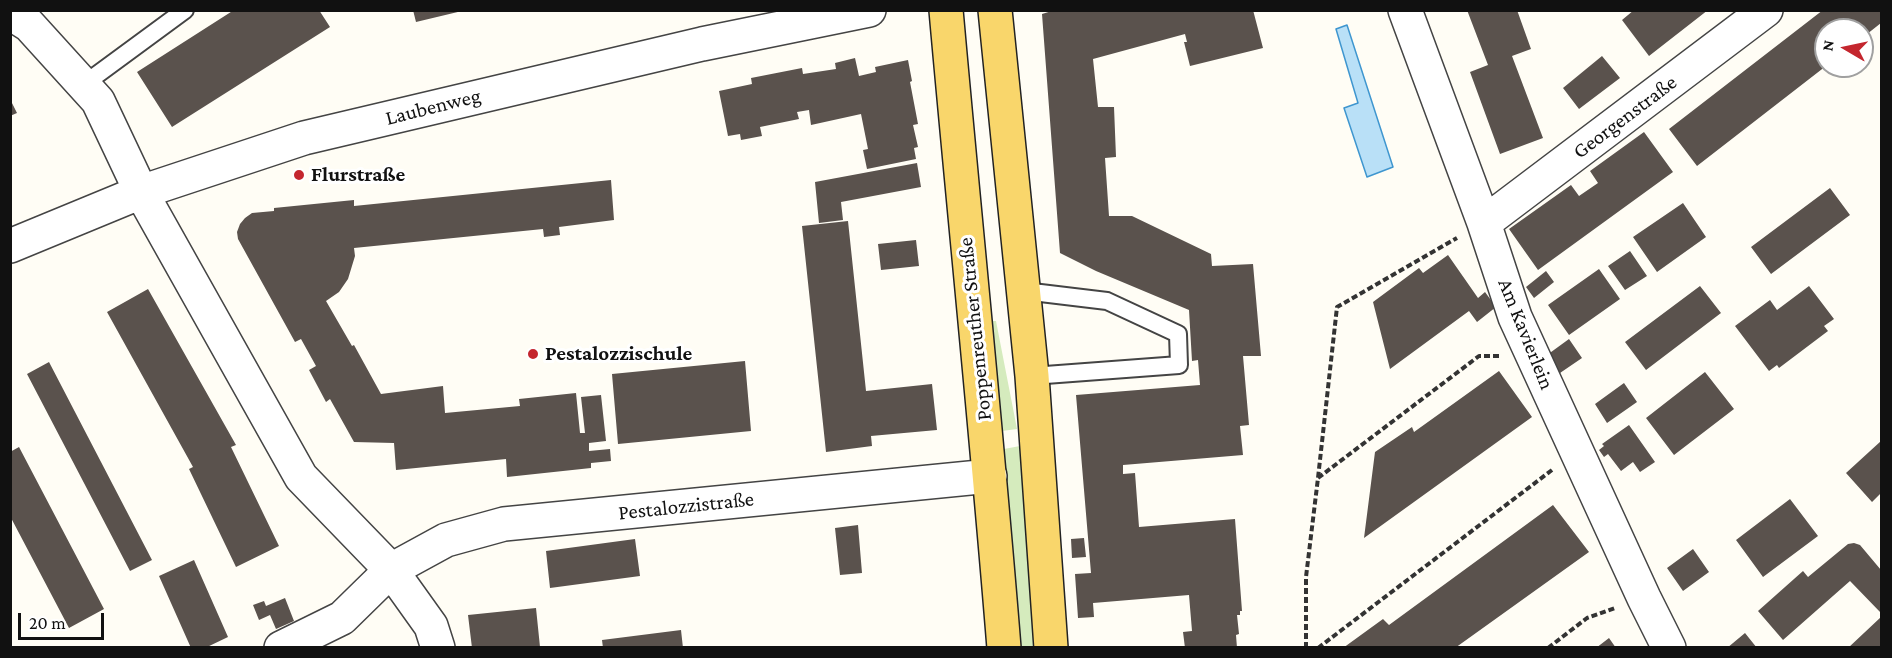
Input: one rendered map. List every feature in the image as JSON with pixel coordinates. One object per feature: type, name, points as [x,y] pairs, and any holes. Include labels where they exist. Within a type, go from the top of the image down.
[{"type":"main road","name":"Poppenreuther Straße","points":[[946,10],[1004,648]]},
{"type":"main road","points":[[995,10],[1032,376],[1051,648]]},
{"type":"street","name":"Laubenweg","points":[[10,246],[141,192],[304,138],[702,44],[869,10]]},
{"type":"street","name":"Am Kavierlein","points":[[1405,10],[1484,223],[1515,317],[1669,648]]},
{"type":"street","name":"Georgenstraße","points":[[1484,223],[1766,10]]},
{"type":"street","points":[[10,13],[29,25],[98,101],[141,192],[301,477],[391,570],[431,626],[438,648]]},
{"type":"street","name":"Pestalozzistraße","points":[[281,648],[342,618],[391,570],[446,540],[504,524],[990,476]]},
{"type":"lane","points":[[83,85],[185,10]]},
{"type":"lane","points":[[1024,291],[1107,301],[1178,334],[1179,365],[1032,376]]},
{"type":"path","points":[[1306,648],[1306,577],[1337,307],[1484,223]]},
{"type":"path","points":[[1318,478],[1479,356],[1511,356],[1529,347]]},
{"type":"path","points":[[1318,648],[1577,450]]},
{"type":"path","points":[[1548,648],[1587,618],[1644,598]]},
{"type":"green space","points":[[991,321],[996,321],[1017,429],[1002,431]]},
{"type":"green space","points":[[1020,446],[1038,647],[1020,647],[1004,449]]},
{"type":"water","points":[[1347,25],[1393,167],[1367,177],[1344,108],[1358,103],[1336,29]]},
{"type":"building","points":[[234,10],[319,10],[330,27],[172,127],[137,72]]},
{"type":"building","points":[[413,10],[462,10],[462,11],[416,22]]},
{"type":"building","points":[[1055,10],[1253,10],[1263,48],[1190,66],[1184,42],[1187,42],[1185,34],[1093,59],[1098,107],[1114,107],[1116,157],[1105,158],[1109,216],[1132,216],[1211,254],[1212,266],[1253,264],[1261,356],[1243,356],[1249,425],[1240,426],[1243,455],[1123,465],[1123,474],[1135,473],[1139,527],[1235,519],[1242,611],[1240,615],[1237,615],[1239,634],[1236,635],[1237,648],[1185,648],[1183,632],[1192,631],[1189,595],[1093,603],[1094,617],[1078,618],[1075,574],[1091,573],[1076,395],[1200,385],[1198,360],[1192,361],[1189,310],[1096,271],[1060,253],[1042,14]]},
{"type":"building","points":[[1467,10],[1517,10],[1531,49],[1512,56],[1543,138],[1500,154],[1470,72],[1488,65]]},
{"type":"building","points":[[1634,10],[1708,10],[1649,56],[1622,20]]},
{"type":"building","points":[[1823,10],[1881,10],[1881,23],[1874,29],[1874,18],[1814,18],[1814,75],[1697,166],[1669,129]]},
{"type":"building","points":[[1602,56],[1620,78],[1579,109],[1563,88]]},
{"type":"building","points":[[855,58],[859,76],[876,72],[875,67],[908,60],[918,124],[913,125],[918,147],[914,148],[916,159],[867,169],[863,150],[868,149],[861,114],[811,125],[809,110],[797,112],[799,119],[760,127],[762,136],[741,140],[740,134],[728,136],[719,91],[752,84],[751,78],[802,68],[803,74],[836,69],[835,63]]},
{"type":"building","points":[[10,99],[17,113],[10,116]]},
{"type":"building","points":[[1644,132],[1673,172],[1538,270],[1509,229],[1571,185],[1579,196],[1598,183],[1590,171]]},
{"type":"building","points":[[917,163],[921,187],[841,202],[843,220],[819,223],[815,182]]},
{"type":"building","points":[[611,180],[614,220],[559,227],[560,235],[544,237],[543,229],[354,248],[355,256],[348,279],[339,292],[326,301],[381,394],[443,386],[445,413],[520,406],[519,399],[576,393],[580,433],[585,433],[581,397],[601,395],[606,441],[589,443],[589,451],[610,449],[611,461],[591,463],[591,468],[507,477],[506,459],[396,470],[394,443],[354,442],[330,399],[326,402],[309,370],[316,366],[301,339],[295,342],[238,239],[237,232],[245,218],[252,213],[274,211],[274,208],[354,200],[354,206]]},
{"type":"building","points":[[1830,188],[1850,215],[1771,274],[1751,247]]},
{"type":"building","points":[[1683,203],[1706,237],[1657,272],[1633,237]]},
{"type":"building","points":[[848,221],[866,391],[932,384],[937,430],[871,436],[872,446],[826,452],[802,226]]},
{"type":"building","points":[[916,240],[919,266],[881,270],[878,244]]},
{"type":"building","points":[[1630,251],[1647,276],[1625,290],[1608,266]]},
{"type":"building","points":[[1448,255],[1478,298],[1485,292],[1496,307],[1477,322],[1469,311],[1390,369],[1373,302],[1419,268],[1423,273]]},
{"type":"building","points":[[1599,269],[1620,299],[1569,335],[1548,305]]},
{"type":"building","points":[[1546,271],[1554,282],[1534,298],[1526,287]]},
{"type":"building","points":[[1700,286],[1721,313],[1646,370],[1625,342]]},
{"type":"building","points":[[1809,286],[1834,319],[1824,326],[1828,331],[1779,368],[1777,365],[1769,371],[1735,326],[1770,300],[1777,310]]},
{"type":"building","points":[[148,289],[236,445],[231,447],[279,546],[236,567],[189,469],[193,467],[107,312]]},
{"type":"building","points":[[1569,339],[1582,358],[1560,373],[1547,355]]},
{"type":"building","points":[[745,361],[751,431],[618,444],[612,374]]},
{"type":"building","points":[[49,362],[152,560],[130,571],[27,374]]},
{"type":"building","points":[[1499,371],[1532,417],[1364,538],[1375,452],[1412,427],[1414,432]]},
{"type":"building","points":[[1705,372],[1734,409],[1674,455],[1646,418]]},
{"type":"building","points":[[1624,383],[1637,402],[1607,423],[1595,404]]},
{"type":"building","points":[[1629,425],[1655,462],[1640,472],[1633,462],[1621,471],[1608,454],[1604,457],[1599,450],[1604,446],[1602,444]]},
{"type":"building","points":[[1881,441],[1881,493],[1872,502],[1846,473]]},
{"type":"building","points":[[19,447],[104,609],[69,628],[10,516],[10,452]]},
{"type":"building","points":[[1790,499],[1818,536],[1763,577],[1736,540]]},
{"type":"building","points":[[1553,505],[1589,552],[1455,648],[1343,648],[1383,619],[1389,625]]},
{"type":"building","points":[[858,525],[862,573],[840,575],[835,528]]},
{"type":"building","points":[[1084,538],[1086,557],[1072,558],[1071,539]]},
{"type":"building","points":[[635,539],[640,576],[550,588],[546,551]]},
{"type":"building","points":[[1848,544],[1860,545],[1881,570],[1881,613],[1850,581],[1783,640],[1758,611],[1803,571],[1808,577]]},
{"type":"building","points":[[1693,549],[1709,572],[1683,591],[1667,568]]},
{"type":"building","points":[[194,560],[228,637],[205,648],[191,648],[159,576]]},
{"type":"building","points":[[285,598],[294,621],[276,629],[270,615],[259,620],[253,605],[264,601],[266,606]]},
{"type":"building","points":[[536,608],[540,647],[472,648],[468,615]]},
{"type":"building","points":[[1881,617],[1881,648],[1848,648]]},
{"type":"building","points":[[681,630],[683,648],[603,648],[602,640]]},
{"type":"building","points":[[1745,633],[1757,648],[1727,648]]},
{"type":"building","points":[[1609,638],[1616,648],[1596,648]]},
{"type":"place","name":"Flurstraße","points":[[299,175]]},
{"type":"place","name":"Pestalozzischule","points":[[533,354]]}]
